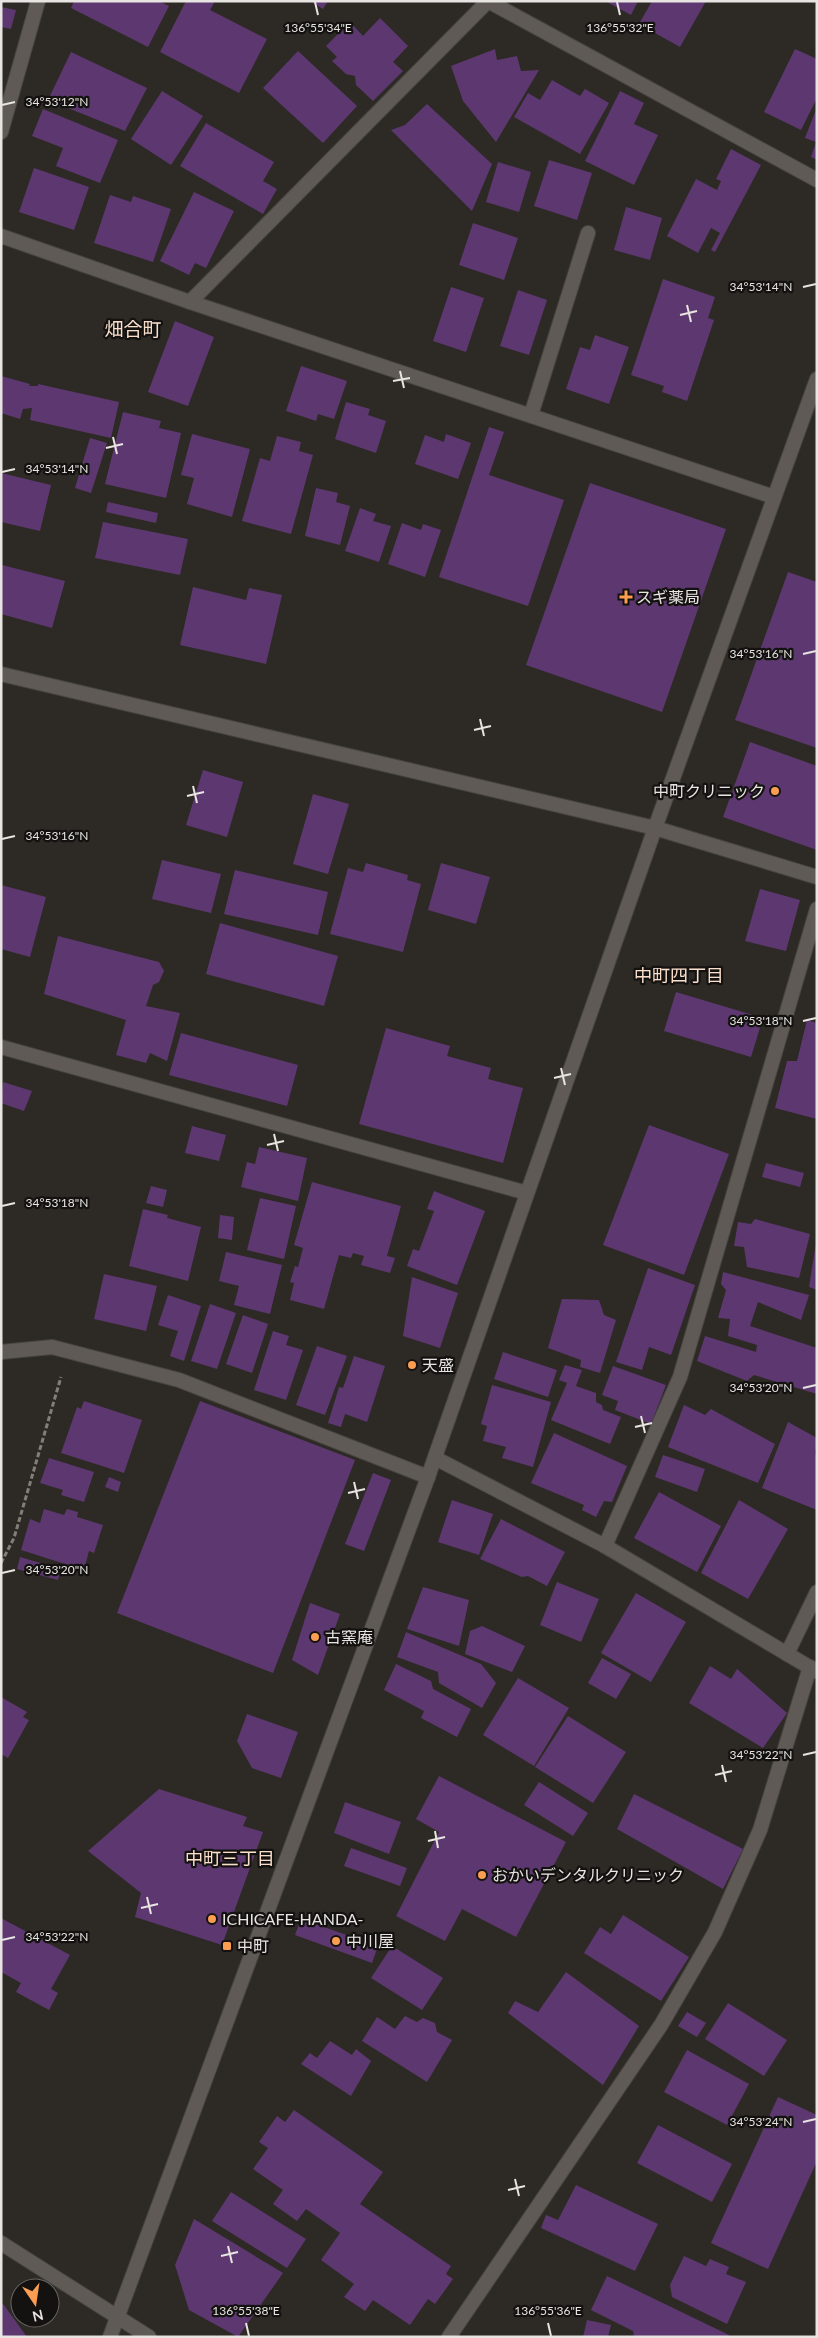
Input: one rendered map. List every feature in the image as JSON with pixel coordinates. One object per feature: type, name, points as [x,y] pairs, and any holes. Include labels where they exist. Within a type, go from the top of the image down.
[{"type":"street","points":[[1,132],[38,1]]},
{"type":"street","points":[[190,302],[488,1],[817,180]]},
{"type":"street","points":[[531,415],[588,233]]},
{"type":"street","points":[[1,236],[190,302],[774,497]]},
{"type":"street","points":[[110,2337],[435,1458],[655,828],[817,379]]},
{"type":"street","points":[[1,674],[655,828],[817,877]]},
{"type":"street","points":[[605,1546],[680,1377],[817,909]]},
{"type":"street","points":[[1,1047],[527,1193]]},
{"type":"street","points":[[1,1352],[52,1347],[179,1380],[428,1477]]},
{"type":"street","points":[[435,1458],[605,1546],[813,1669],[760,1830],[715,1932],[662,2025],[449,2337]]},
{"type":"street","points":[[787,1654],[817,1592]]},
{"type":"street","points":[[1,2243],[148,2337]]},
{"type":"path","points":[[1,1563],[14,1538],[68,1352]]},
{"type":"building","points":[[74,1],[159,1],[169,6],[148,47],[71,8]]},
{"type":"building","points":[[186,1],[212,1],[214,3],[210,10],[267,39],[239,93],[160,52]]},
{"type":"building","points":[[310,1],[328,1],[323,9]]},
{"type":"building","points":[[605,1],[638,1],[631,15]]},
{"type":"building","points":[[652,1],[706,1],[680,47],[639,24]]},
{"type":"building","points":[[1,7],[16,10],[11,29],[1,27]]},
{"type":"building","points":[[380,18],[408,46],[393,62],[403,71],[373,101],[356,85],[355,76],[346,74],[332,61],[337,57],[326,46],[350,22],[363,36]]},
{"type":"building","points":[[495,49],[497,60],[517,56],[521,71],[539,70],[496,142],[463,101],[451,66]]},
{"type":"building","points":[[795,49],[817,59],[817,98],[801,130],[764,112]]},
{"type":"building","points":[[298,51],[357,106],[323,143],[263,88]]},
{"type":"building","points":[[71,52],[147,88],[125,131],[48,100]]},
{"type":"building","points":[[552,80],[580,96],[585,89],[609,103],[580,154],[514,117],[528,93],[540,100]]},
{"type":"building","points":[[162,91],[203,116],[171,165],[131,139]]},
{"type":"building","points":[[620,91],[644,103],[634,124],[658,135],[634,185],[585,161]]},
{"type":"building","points":[[427,104],[492,164],[472,211],[391,130],[405,125]]},
{"type":"building","points":[[817,107],[817,160],[811,157],[816,142],[805,138]]},
{"type":"building","points":[[43,109],[118,140],[100,183],[56,166],[63,148],[32,136]]},
{"type":"building","points":[[206,123],[274,162],[263,181],[277,189],[263,214],[180,166]]},
{"type":"building","points":[[731,149],[761,165],[715,252],[711,250],[720,233],[711,228],[698,253],[667,236],[696,179],[717,190],[721,181],[716,179]]},
{"type":"building","points":[[549,160],[592,173],[577,220],[534,206]]},
{"type":"building","points":[[498,162],[531,172],[519,212],[486,202]]},
{"type":"building","points":[[34,168],[89,187],[74,230],[19,212]]},
{"type":"building","points":[[194,192],[234,211],[206,268],[195,263],[189,275],[160,261]]},
{"type":"building","points":[[110,195],[131,202],[133,196],[171,209],[153,262],[94,243]]},
{"type":"building","points":[[626,207],[662,218],[650,260],[614,250]]},
{"type":"building","points":[[473,223],[518,238],[504,280],[459,265]]},
{"type":"building","points":[[663,279],[715,297],[708,318],[714,320],[687,401],[662,392],[664,386],[631,375]]},
{"type":"building","points":[[451,287],[484,298],[466,352],[433,341]]},
{"type":"building","points":[[518,290],[547,300],[529,355],[500,346]]},
{"type":"building","points":[[175,321],[214,337],[188,406],[148,392]]},
{"type":"building","points":[[595,335],[629,347],[609,404],[566,389],[580,347],[590,350]]},
{"type":"building","points":[[301,366],[347,381],[334,419],[318,414],[316,421],[286,411]]},
{"type":"building","points":[[1,376],[30,384],[29,386],[38,386],[38,384],[119,402],[111,438],[30,420],[32,408],[23,409],[20,419],[1,413]]},
{"type":"building","points":[[346,402],[370,409],[368,415],[386,421],[376,453],[335,439]]},
{"type":"building","points":[[123,412],[161,421],[159,428],[181,433],[166,498],[105,484]]},
{"type":"building","points":[[489,427],[504,432],[489,475],[564,500],[528,606],[439,577]]},
{"type":"building","points":[[192,434],[250,449],[232,517],[187,504],[194,478],[181,475]]},
{"type":"building","points":[[446,434],[471,443],[458,479],[415,464],[425,435],[444,442]]},
{"type":"building","points":[[277,436],[301,442],[299,451],[313,455],[291,534],[242,521],[260,458],[270,461]]},
{"type":"building","points":[[90,438],[107,443],[91,493],[75,488]]},
{"type":"building","points":[[1,473],[51,485],[40,531],[1,522]]},
{"type":"building","name":"スギ薬局","points":[[590,483],[726,529],[662,712],[526,665]]},
{"type":"building","points":[[316,488],[338,493],[336,502],[350,506],[340,545],[305,536]]},
{"type":"building","points":[[108,502],[158,513],[156,523],[106,512]]},
{"type":"building","points":[[360,508],[376,514],[373,521],[391,526],[379,562],[345,551]]},
{"type":"building","points":[[103,522],[188,539],[180,575],[95,558]]},
{"type":"building","points":[[402,523],[421,530],[423,524],[441,530],[425,577],[388,564]]},
{"type":"building","points":[[2,565],[65,581],[52,628],[1,614]]},
{"type":"building","points":[[788,572],[817,582],[817,748],[735,720]]},
{"type":"building","points":[[193,587],[246,600],[249,588],[282,595],[266,664],[180,645]]},
{"type":"building","name":"中町クリニック","points":[[750,742],[817,766],[817,850],[723,817]]},
{"type":"building","points":[[203,770],[243,782],[227,837],[186,825]]},
{"type":"building","points":[[313,794],[349,804],[328,874],[293,864]]},
{"type":"building","points":[[162,860],[221,874],[211,913],[152,899]]},
{"type":"building","points":[[366,863],[408,875],[407,880],[421,884],[403,952],[330,934],[348,868],[363,872]]},
{"type":"building","points":[[441,863],[490,877],[476,924],[428,910]]},
{"type":"building","points":[[235,870],[328,892],[318,935],[224,914]]},
{"type":"building","points":[[1,885],[46,897],[30,957],[1,949]]},
{"type":"building","points":[[760,889],[800,900],[786,951],[745,941]]},
{"type":"building","points":[[220,923],[338,956],[324,1006],[206,974]]},
{"type":"building","points":[[58,936],[159,962],[164,971],[159,982],[153,985],[146,1006],[180,1013],[167,1061],[150,1053],[146,1063],[116,1055],[126,1020],[44,994]]},
{"type":"building","points":[[676,992],[763,1018],[751,1057],[664,1031]]},
{"type":"building","points":[[807,1020],[817,1023],[817,1119],[775,1108],[787,1061],[797,1061]]},
{"type":"building","points":[[386,1028],[450,1046],[447,1056],[491,1068],[488,1079],[523,1088],[503,1163],[359,1124]]},
{"type":"building","points":[[181,1033],[298,1065],[287,1106],[169,1075]]},
{"type":"building","points":[[3,1082],[32,1091],[24,1111],[1,1103]]},
{"type":"building","points":[[649,1125],[729,1154],[684,1275],[603,1245]]},
{"type":"building","points":[[192,1126],[226,1135],[219,1161],[185,1153]]},
{"type":"building","points":[[259,1147],[307,1158],[298,1201],[241,1187],[247,1162],[255,1164]]},
{"type":"building","points":[[766,1163],[804,1173],[800,1187],[762,1177]]},
{"type":"building","points":[[312,1182],[401,1206],[387,1256],[395,1258],[390,1273],[361,1265],[364,1256],[353,1253],[351,1258],[339,1255],[324,1309],[290,1300],[294,1283],[290,1282],[295,1266],[298,1267],[303,1248],[294,1245]]},
{"type":"building","points":[[151,1186],[167,1190],[163,1207],[146,1203]]},
{"type":"building","points":[[434,1191],[485,1211],[457,1285],[407,1266],[413,1249],[419,1251],[434,1211],[427,1209]]},
{"type":"building","points":[[260,1198],[296,1206],[284,1259],[247,1250]]},
{"type":"building","points":[[143,1209],[168,1215],[167,1218],[201,1227],[188,1281],[129,1266]]},
{"type":"building","points":[[220,1215],[234,1217],[232,1240],[218,1238]]},
{"type":"building","points":[[755,1219],[810,1234],[799,1278],[747,1267],[744,1247],[734,1246],[738,1222],[751,1224]]},
{"type":"building","points":[[817,1243],[817,1290],[809,1287]]},
{"type":"building","points":[[226,1252],[282,1265],[270,1314],[234,1305],[239,1286],[219,1281]]},
{"type":"building","points":[[648,1268],[695,1285],[671,1355],[649,1347],[642,1370],[616,1362]]},
{"type":"building","points":[[723,1272],[809,1295],[801,1320],[758,1302],[750,1326],[817,1348],[817,1394],[754,1375],[747,1381],[697,1361],[705,1336],[756,1352],[757,1345],[728,1336],[730,1319],[718,1318],[726,1290],[721,1284]]},
{"type":"building","points":[[104,1274],[157,1286],[146,1331],[94,1319]]},
{"type":"building","points":[[412,1277],[458,1293],[440,1348],[403,1336]]},
{"type":"building","points":[[168,1295],[201,1306],[184,1361],[170,1356],[178,1331],[158,1325]]},
{"type":"building","points":[[562,1299],[599,1300],[604,1315],[616,1320],[600,1373],[580,1367],[581,1360],[548,1348]]},
{"type":"building","points":[[210,1304],[236,1313],[217,1369],[191,1361]]},
{"type":"building","points":[[243,1315],[268,1324],[252,1373],[226,1364]]},
{"type":"building","points":[[273,1331],[289,1336],[286,1345],[303,1350],[286,1400],[254,1390]]},
{"type":"building","points":[[317,1346],[347,1356],[325,1415],[296,1405]]},
{"type":"building","points":[[503,1352],[557,1370],[548,1397],[494,1379]]},
{"type":"building","points":[[354,1356],[385,1366],[367,1422],[345,1414],[341,1427],[328,1423],[339,1387],[343,1388]]},
{"type":"building","points":[[565,1365],[582,1370],[576,1386],[596,1393],[596,1402],[602,1405],[603,1410],[621,1417],[610,1444],[551,1420],[567,1383],[559,1380]]},
{"type":"building","points":[[613,1366],[666,1385],[651,1424],[615,1410],[618,1401],[602,1395]]},
{"type":"building","points":[[492,1385],[551,1402],[533,1467],[502,1458],[506,1447],[483,1441],[487,1426],[481,1424]]},
{"type":"building","points":[[84,1401],[142,1420],[124,1473],[61,1453],[77,1407],[81,1409]]},
{"type":"building","points":[[200,1401],[355,1460],[273,1673],[117,1613]]},
{"type":"building","points":[[684,1405],[705,1415],[711,1409],[775,1444],[758,1483],[668,1447]]},
{"type":"building","points":[[788,1422],[817,1438],[815,1454],[817,1455],[817,1510],[762,1488]]},
{"type":"building","points":[[554,1433],[627,1466],[612,1502],[604,1501],[596,1517],[582,1510],[584,1505],[531,1483]]},
{"type":"building","points":[[663,1455],[705,1469],[697,1492],[655,1477]]},
{"type":"building","points":[[49,1458],[94,1472],[84,1502],[61,1495],[63,1490],[40,1483]]},
{"type":"building","points":[[373,1473],[391,1480],[364,1551],[345,1544]]},
{"type":"building","points":[[109,1477],[121,1482],[118,1492],[105,1487]]},
{"type":"building","points":[[659,1492],[721,1526],[697,1572],[634,1538]]},
{"type":"building","points":[[452,1500],[493,1514],[479,1555],[438,1542]]},
{"type":"building","points":[[739,1500],[788,1529],[748,1599],[701,1573]]},
{"type":"building","points":[[44,1509],[64,1515],[67,1509],[78,1512],[77,1517],[103,1525],[94,1553],[89,1551],[84,1570],[21,1550],[30,1519],[40,1523]]},
{"type":"building","points":[[501,1519],[565,1552],[547,1586],[528,1576],[522,1577],[480,1559]]},
{"type":"building","points":[[20,1557],[61,1569],[58,1580],[17,1569]]},
{"type":"building","points":[[557,1582],[599,1599],[581,1642],[540,1625]]},
{"type":"building","points":[[423,1587],[469,1600],[459,1646],[407,1629]]},
{"type":"building","points":[[636,1593],[686,1622],[651,1682],[601,1653]]},
{"type":"building","name":"古窯庵","points":[[310,1603],[340,1614],[318,1675],[292,1660]]},
{"type":"building","points":[[482,1626],[525,1646],[512,1672],[465,1654],[470,1631]]},
{"type":"building","points":[[406,1632],[481,1664],[496,1683],[482,1708],[439,1683],[438,1672],[397,1657]]},
{"type":"building","points":[[602,1658],[631,1674],[616,1699],[588,1683]]},
{"type":"building","points":[[396,1664],[431,1681],[433,1689],[471,1709],[457,1737],[421,1718],[424,1711],[384,1690]]},
{"type":"building","points":[[710,1666],[731,1679],[737,1669],[787,1713],[763,1748],[689,1703]]},
{"type":"building","points":[[518,1678],[569,1708],[534,1766],[483,1735]]},
{"type":"building","points":[[1,1697],[27,1712],[23,1717],[29,1720],[8,1758],[1,1754]]},
{"type":"building","points":[[247,1714],[298,1732],[281,1778],[252,1768],[237,1741]]},
{"type":"building","points":[[568,1716],[626,1752],[593,1803],[535,1767]]},
{"type":"building","name":"おかいデンタルクリニック","points":[[439,1776],[566,1842],[516,1937],[462,1909],[445,1941],[396,1916],[439,1832],[416,1819]]},
{"type":"building","points":[[539,1782],[588,1813],[573,1836],[524,1805]]},
{"type":"building","points":[[159,1789],[247,1817],[243,1826],[263,1832],[222,1945],[135,1917],[141,1893],[88,1851]]},
{"type":"building","points":[[634,1794],[743,1849],[723,1889],[617,1829]]},
{"type":"building","points":[[345,1802],[401,1822],[389,1854],[334,1833]]},
{"type":"building","points":[[351,1848],[407,1868],[400,1886],[344,1866]]},
{"type":"building","points":[[623,1915],[689,1957],[661,2001],[584,1953],[600,1927],[611,1934]]},
{"type":"building","points":[[1,1918],[70,1955],[51,1989],[58,1993],[49,2010],[16,1992],[21,1983],[1,1972]]},
{"type":"building","name":"中川屋","points":[[301,1919],[378,1946],[372,1963],[295,1935]]},
{"type":"building","points":[[392,1946],[443,1978],[422,2010],[371,1978]]},
{"type":"building","points":[[566,1972],[639,2026],[603,2085],[508,2013],[515,2001],[538,2012]]},
{"type":"building","points":[[728,2003],[787,2040],[764,2076],[705,2039]]},
{"type":"building","points":[[687,2012],[706,2023],[697,2037],[678,2026]]},
{"type":"building","points":[[405,2016],[417,2022],[423,2018],[435,2023],[437,2032],[452,2040],[427,2082],[362,2041],[377,2017],[395,2029]]},
{"type":"building","points":[[330,2041],[352,2055],[356,2049],[371,2061],[351,2096],[301,2064],[310,2053],[317,2058]]},
{"type":"building","points":[[687,2050],[749,2084],[727,2125],[664,2092]]},
{"type":"building","points":[[778,2097],[817,2115],[817,2161],[768,2269],[711,2243]]},
{"type":"building","points":[[294,2110],[383,2172],[360,2204],[451,2266],[446,2274],[453,2279],[435,2304],[428,2299],[410,2325],[373,2300],[365,2311],[344,2297],[354,2284],[321,2260],[340,2233],[306,2209],[297,2221],[273,2204],[283,2190],[253,2169],[268,2148],[259,2142],[277,2116],[285,2122]]},
{"type":"building","points":[[658,2125],[732,2164],[712,2202],[637,2163]]},
{"type":"building","points":[[576,2185],[658,2224],[635,2271],[541,2228],[546,2215],[558,2220]]},
{"type":"building","points":[[231,2192],[306,2239],[287,2268],[212,2221]]},
{"type":"building","points":[[194,2219],[283,2273],[238,2337],[189,2310],[175,2265]]},
{"type":"building","points":[[684,2256],[706,2266],[710,2259],[729,2267],[726,2274],[746,2282],[727,2324],[672,2297],[670,2285]]},
{"type":"building","points":[[607,2276],[729,2335],[728,2337],[634,2337],[633,2331],[591,2310]]},
{"type":"building","points":[[1,2303],[10,2313],[10,2328],[21,2328],[27,2337],[1,2337]]},
{"type":"building","points":[[587,2320],[611,2325],[608,2337],[583,2337]]},
{"type":"place","name":"スギ薬局","points":[[626,597]]},
{"type":"place","name":"中町クリニック","points":[[775,791]]},
{"type":"place","name":"天盛","points":[[412,1365]]},
{"type":"place","name":"古窯庵","points":[[315,1637]]},
{"type":"place","name":"おかいデンタルクリニック","points":[[482,1875]]},
{"type":"place","name":"ICHICAFE-HANDA-","points":[[212,1919]]},
{"type":"place","name":"中川屋","points":[[336,1941]]},
{"type":"place","name":"中町","points":[[227,1946]]},
{"type":"district","name":"畑合町","points":[[133,329]]},
{"type":"district","name":"中町四丁目","points":[[679,976]]},
{"type":"district","name":"中町三丁目","points":[[230,1859]]}]
